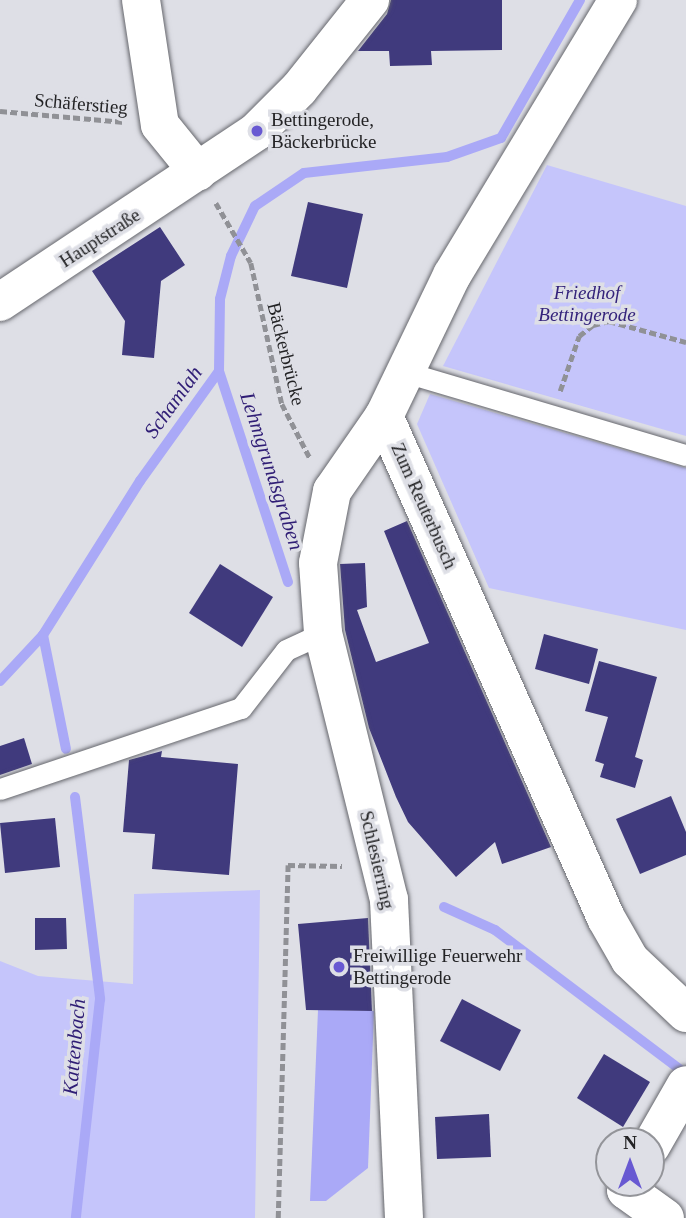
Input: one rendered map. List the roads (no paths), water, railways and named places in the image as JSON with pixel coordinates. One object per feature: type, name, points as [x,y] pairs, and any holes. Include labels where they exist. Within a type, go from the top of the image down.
[{"type":"street","points":[[141,0],[160,125],[198,172]]},
{"type":"street","name":"Hauptstraße","points":[[0,302],[257,131],[299,89],[370,0]]},
{"type":"street","points":[[384,416],[452,275],[618,0]]},
{"type":"street","name":"Schlesierring","points":[[384,416],[332,491],[318,563],[323,633],[378,866],[389,901],[404,1218]]},
{"type":"street","name":"Zum Reuterbusch","points":[[384,416],[606,918],[629,960],[686,1013]]},
{"type":"street","points":[[662,1127],[685,1086]]},
{"type":"street","points":[[636,1197],[664,1218]]},
{"type":"lane","points":[[405,372],[686,455]]},
{"type":"lane","points":[[0,789],[241,708],[286,650],[323,633]]},
{"type":"waterway","name":"Schamlah","points":[[0,681],[43,635],[140,481],[219,371],[220,299],[231,256],[255,206],[304,173],[447,157],[501,138],[580,0]]},
{"type":"waterway","name":"Lehmgrundsgraben","points":[[219,371],[288,582]]},
{"type":"waterway","name":"Kattenbach","points":[[43,635],[66,749]]},
{"type":"waterway","name":"Kattenbach","points":[[75,797],[100,999],[76,1218]]},
{"type":"waterway","name":"Lehmgrundsgraben","points":[[444,907],[495,930],[686,1074]]},
{"type":"place","name":"Bettingerode, Bäckerbrücke","points":[[257,131]]},
{"type":"place","name":"Freiwillige Feuerwehr Bettingerode","points":[[339,967]]},
{"type":"park label","name":"Friedhof Bettingerode","points":[[587,304]]}]
